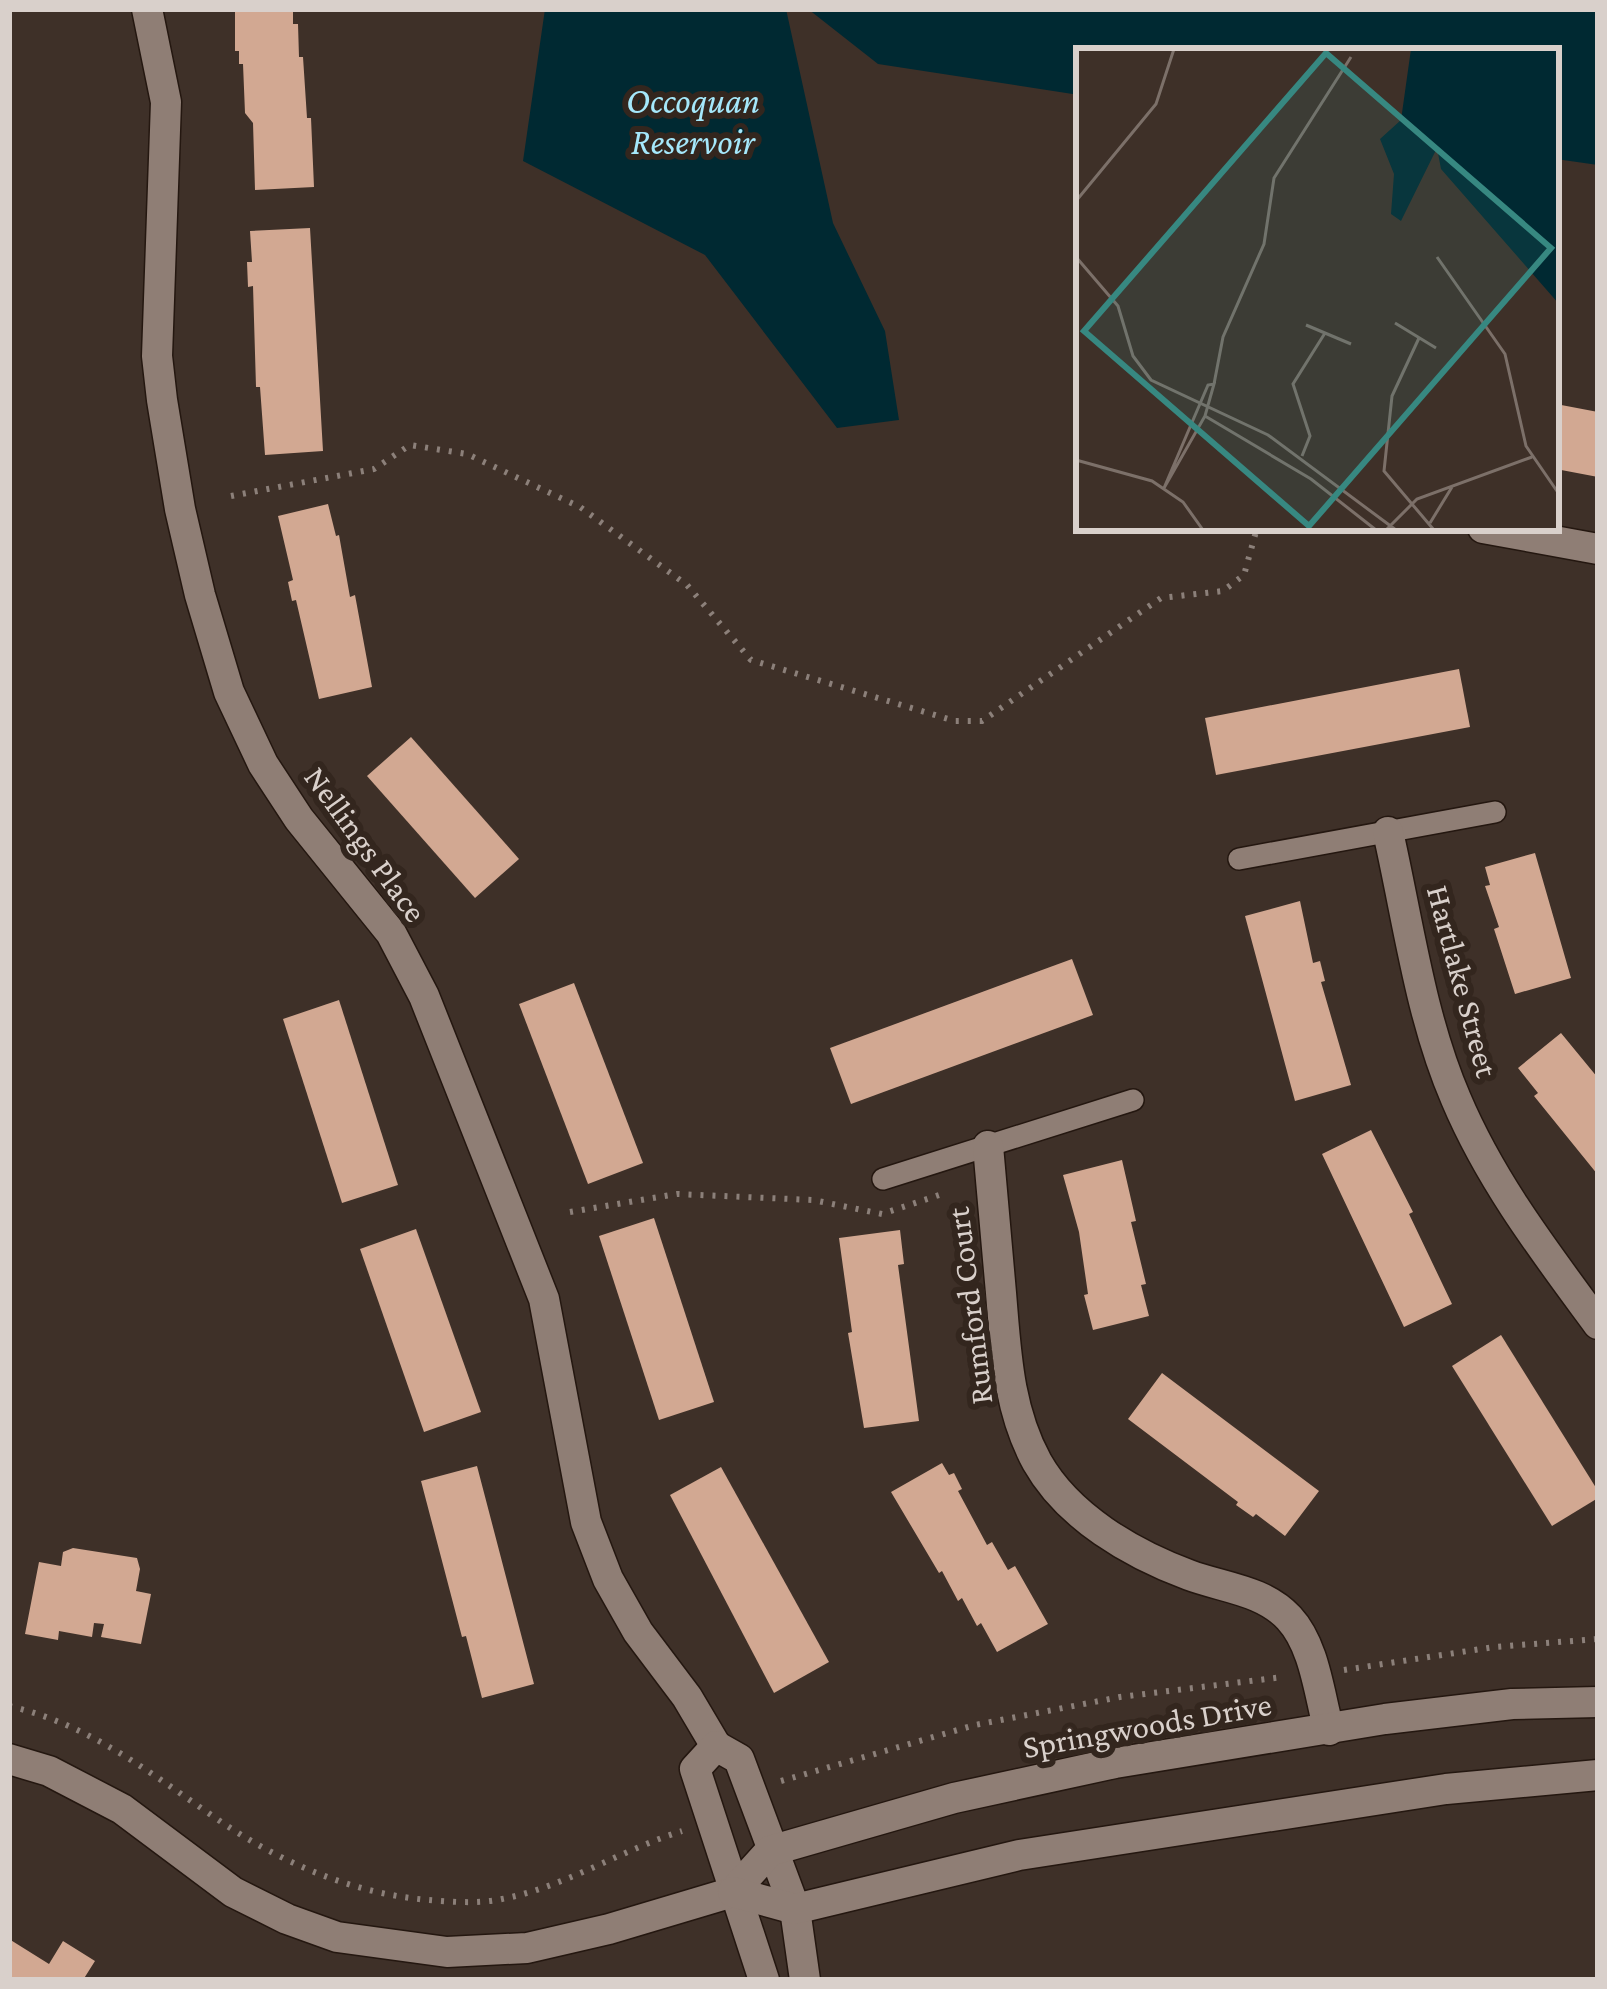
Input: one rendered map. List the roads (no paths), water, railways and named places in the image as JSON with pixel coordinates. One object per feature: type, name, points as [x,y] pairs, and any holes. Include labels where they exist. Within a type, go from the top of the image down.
[{"type":"street","name":"Nellings Place","points":[[147,9],[166,102],[157,356],[162,400],[190,552],[230,692],[263,764],[299,818],[391,933],[424,996],[544,1299],[586,1522],[638,1632],[687,1697],[716,1746],[739,1759],[795,1910],[805,1980]]},
{"type":"street","points":[[1499,531],[1598,549]]},
{"type":"street","name":"Hartlake Street","points":[[1388,832],[1436,1043],[1455,1097],[1485,1162],[1522,1222],[1598,1324]]},
{"type":"street","name":"Rumford Court","points":[[988,1146],[1010,1387],[1021,1427],[1039,1465],[1078,1510],[1139,1553],[1191,1576],[1270,1601],[1291,1620],[1305,1642],[1329,1730]]},
{"type":"street","name":"Springwoods Drive","points":[[733,1892],[770,1851],[822,1833],[1000,1788],[1115,1763],[1512,1703],[1598,1702]]},
{"type":"street","points":[[716,1746],[695,1769],[764,1980]]},
{"type":"street","points":[[9,1759],[49,1771],[122,1809],[232,1892],[337,1937],[447,1952],[527,1948],[733,1892],[795,1910],[1019,1855],[1446,1789],[1598,1774]]},
{"type":"lane","points":[[1239,859],[1495,812]]},
{"type":"lane","points":[[883,1179],[1133,1100]]},
{"type":"water","name":"Occoquan Reservoir","points":[[545,9],[786,9],[833,223],[885,331],[899,420],[837,428],[705,255],[523,161]]},
{"type":"water","name":"Occoquan Reservoir","points":[[808,9],[1598,9],[1598,165],[1559,159],[1559,48],[1076,48],[1076,95],[878,64]]}]
